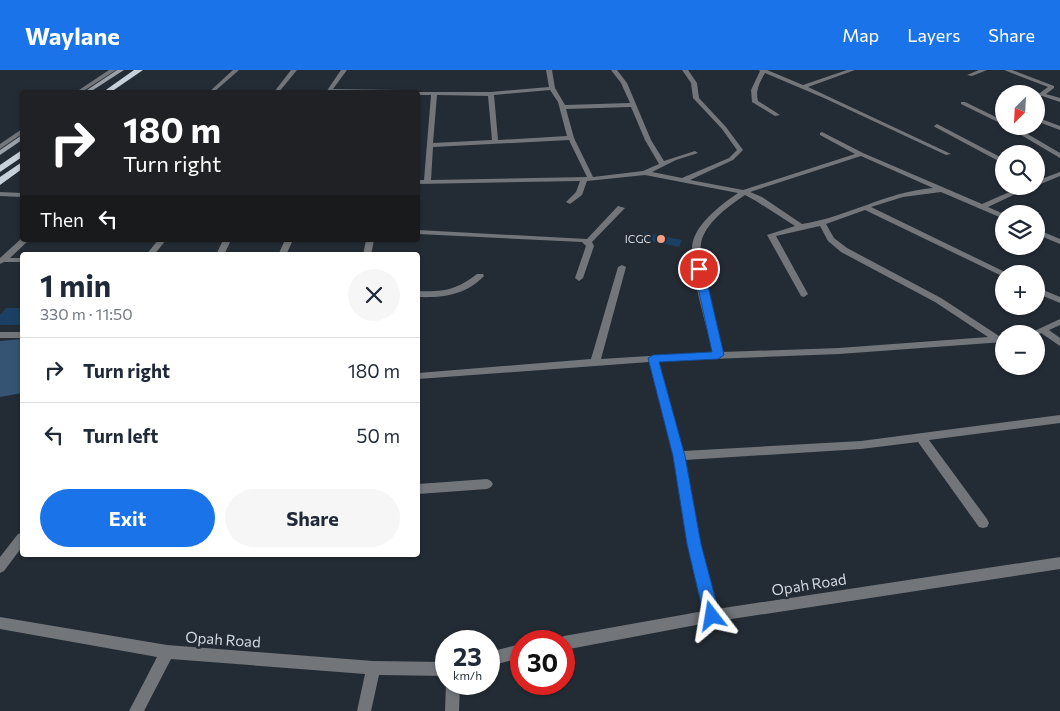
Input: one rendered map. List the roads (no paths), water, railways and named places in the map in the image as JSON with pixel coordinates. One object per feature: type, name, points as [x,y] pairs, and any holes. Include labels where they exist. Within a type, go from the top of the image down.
[{"type":"highway","points":[[110,90],[143,71]]},
{"type":"highway","points":[[122,90],[143,71]]},
{"type":"highway","points":[[0,169],[20,154]]},
{"type":"highway","points":[[0,182],[20,167]]},
{"type":"main road","points":[[91,90],[121,70]]},
{"type":"main road","points":[[0,153],[20,138]]},
{"type":"street","points":[[82,90],[112,70]]},
{"type":"street","points":[[213,90],[236,70]]},
{"type":"street","points":[[278,90],[294,70]]},
{"type":"street","points":[[329,90],[344,70]]},
{"type":"street","points":[[549,70],[552,88],[563,107],[571,138],[587,179]]},
{"type":"street","points":[[614,70],[624,82],[648,140],[662,164]]},
{"type":"street","points":[[683,180],[731,159],[740,150],[724,128],[696,98],[694,83],[684,70]]},
{"type":"street","points":[[777,115],[753,99],[753,93],[762,70],[948,154]]},
{"type":"street","points":[[803,87],[852,70]]},
{"type":"street","points":[[970,75],[984,70]]},
{"type":"street","points":[[1007,70],[1055,86],[1045,92]]},
{"type":"street","points":[[420,93],[492,94],[552,88]]},
{"type":"street","points":[[426,182],[434,94]]},
{"type":"street","points":[[492,94],[495,142]]},
{"type":"street","points":[[1045,96],[1060,100]]},
{"type":"street","points":[[963,103],[995,118]]},
{"type":"street","points":[[563,107],[632,105]]},
{"type":"street","points":[[1045,122],[1060,128]]},
{"type":"street","points":[[937,126],[995,157]]},
{"type":"street","points":[[0,147],[20,132]]},
{"type":"street","points":[[822,134],[861,154],[995,213]]},
{"type":"street","points":[[1024,135],[1060,156]]},
{"type":"street","points":[[430,145],[571,138]]},
{"type":"street","points":[[420,182],[587,179],[644,172],[695,153]]},
{"type":"street","points":[[718,355],[699,269],[696,244],[698,236],[723,206],[744,192],[861,154]]},
{"type":"street","points":[[644,172],[744,192],[759,199],[801,227]]},
{"type":"street","points":[[1045,180],[1060,174]]},
{"type":"street","points":[[570,202],[579,193],[587,179]]},
{"type":"street","points":[[804,294],[771,235],[822,223],[897,196],[941,190]]},
{"type":"street","points":[[0,194],[20,195]]},
{"type":"street","points":[[982,207],[1009,195]]},
{"type":"street","points":[[588,242],[621,208]]},
{"type":"street","points":[[867,208],[995,271]]},
{"type":"street","points":[[822,223],[831,239],[844,250],[938,300],[995,336]]},
{"type":"street","points":[[420,232],[496,235],[588,242]]},
{"type":"street","points":[[1045,235],[1060,242]]},
{"type":"street","points":[[1,261],[23,242]]},
{"type":"street","points":[[152,252],[160,242]]},
{"type":"street","points":[[579,278],[590,246],[588,242]]},
{"type":"street","points":[[1,261],[20,260]]},
{"type":"street","points":[[595,362],[622,267]]},
{"type":"street","points":[[420,294],[447,295],[464,289],[480,276]]},
{"type":"street","points":[[1045,294],[1060,300]]},
{"type":"street","points":[[1045,329],[1060,322]]},
{"type":"street","points":[[1045,332],[1060,343]]},
{"type":"street","points":[[0,335],[20,335]]},
{"type":"street","points":[[420,376],[653,358],[839,351],[995,339]]},
{"type":"street","points":[[653,358],[679,456],[694,544],[712,616]]},
{"type":"street","points":[[679,456],[861,445],[1060,419]]},
{"type":"street","points":[[921,437],[983,523]]},
{"type":"street","points":[[420,489],[487,484]]},
{"type":"street","points":[[0,567],[20,541]]},
{"type":"street","name":"Opah Road","points":[[575,641],[712,616],[1060,563]]},
{"type":"street","name":"Opah Road","points":[[0,623],[167,652],[372,668],[435,669]]},
{"type":"street","points":[[136,711],[167,652]]},
{"type":"street","points":[[364,711],[372,668]]},
{"type":"street","points":[[452,711],[453,695]]},
{"type":"place","name":"ICGC","points":[[661,239]]}]
